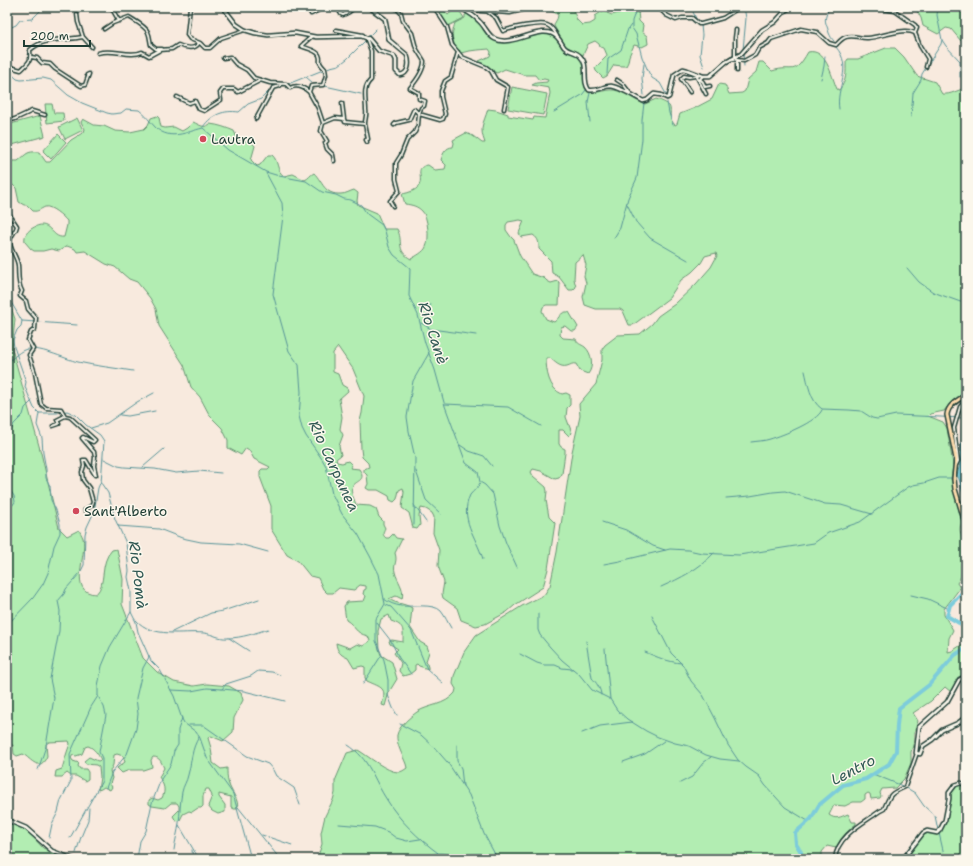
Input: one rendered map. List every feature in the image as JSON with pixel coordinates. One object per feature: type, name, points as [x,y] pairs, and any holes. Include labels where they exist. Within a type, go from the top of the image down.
[{"type":"main road","points":[[966,395],[947,412],[956,459],[954,479],[955,489],[966,526]]},
{"type":"street","points":[[111,7],[120,21]]},
{"type":"street","points":[[190,7],[187,34],[190,39],[199,43],[205,48],[208,49],[221,38],[245,30]]},
{"type":"street","points":[[224,7],[236,24],[245,30],[262,34],[293,33],[312,37],[368,38],[378,50],[394,56],[398,74],[402,75],[406,72],[409,60],[407,55],[389,40],[385,19],[369,7]]},
{"type":"street","points":[[308,7],[312,14],[325,7]]},
{"type":"street","points":[[337,7],[342,15],[347,14],[355,7]]},
{"type":"street","points":[[393,206],[390,201],[399,191],[396,179],[396,163],[408,138],[415,132],[418,125],[419,114],[425,101],[419,99],[419,93],[410,88],[416,82],[424,63],[416,48],[412,33],[403,21],[401,13],[395,7]]},
{"type":"street","points":[[432,7],[436,10],[447,27],[452,45],[463,59],[486,67],[491,71],[496,80],[508,87],[504,109]]},
{"type":"street","points":[[459,7],[480,21],[495,39],[503,41],[511,40],[542,32],[551,33],[557,36]]},
{"type":"street","points":[[471,7],[480,11],[510,13],[534,7]]},
{"type":"street","points":[[635,7],[638,10],[641,7]]},
{"type":"street","points":[[658,7],[664,14],[676,20],[682,18],[692,18],[701,24],[723,18],[740,7]]},
{"type":"street","points":[[690,92],[681,79],[684,76],[710,76],[720,66],[747,48],[762,30],[775,22],[786,10],[792,7]]},
{"type":"street","points":[[827,7],[858,7]]},
{"type":"street","points":[[873,7],[891,9],[898,12],[915,25],[915,33],[920,46],[928,59],[926,67]]},
{"type":"street","points":[[488,12],[496,18],[503,31],[509,28],[543,24],[549,25],[564,47],[581,56],[586,69],[586,83],[589,90],[595,91],[610,86],[643,101],[647,100],[654,94],[667,98],[670,95],[672,79],[677,72],[683,69],[701,76]]},
{"type":"street","points":[[77,14],[83,37],[92,47]]},
{"type":"street","points":[[104,29],[109,23],[120,21],[124,17],[129,17],[139,25],[145,27],[149,33],[151,45],[155,48],[172,49],[178,45],[190,48],[197,46],[199,43]]},
{"type":"street","points":[[731,60],[744,61],[755,55],[759,48],[768,43],[771,39],[801,29],[817,32],[828,43],[836,45],[844,37],[848,36],[859,36],[866,38],[879,37],[904,31],[915,33]]},
{"type":"street","points":[[336,30],[363,35],[364,37]]},
{"type":"street","points":[[735,57],[736,30]]},
{"type":"street","points":[[7,66],[20,70],[29,62],[31,58],[30,50],[38,44],[58,39],[83,37]]},
{"type":"street","points":[[309,92],[311,86],[323,85],[326,75],[325,68],[319,62],[318,53],[301,46],[312,37]]},
{"type":"street","points":[[367,142],[364,92],[371,80],[371,51],[367,40],[368,38]]},
{"type":"street","points":[[98,52],[105,50],[136,55],[142,52],[149,56],[163,49]]},
{"type":"street","points":[[394,125],[396,123],[409,120],[413,109],[419,114],[440,120],[444,118],[445,108],[441,97],[441,91],[445,81],[451,77],[458,52]]},
{"type":"street","points":[[31,58],[37,58],[42,63],[50,64],[81,86],[85,85],[89,74],[88,75]]},
{"type":"street","points":[[223,58],[230,58],[236,64],[247,70],[255,79],[286,84],[291,88],[294,86],[300,86],[309,92],[318,108],[323,123],[321,131],[327,141],[324,143],[333,155],[334,162]]},
{"type":"street","points":[[737,60],[737,71]]},
{"type":"street","points":[[701,76],[700,79],[705,88],[710,86]]},
{"type":"street","points":[[701,76],[697,77],[706,94]]},
{"type":"street","points":[[177,97],[189,103],[195,102],[200,109],[204,111],[221,100],[220,93],[223,89],[234,89],[238,92],[261,80]]},
{"type":"street","points":[[617,80],[623,84],[630,94]]},
{"type":"street","points":[[256,119],[273,88],[280,86],[281,84]]},
{"type":"street","points":[[342,103],[344,120]]},
{"type":"street","points":[[7,121],[32,111],[45,115]]},
{"type":"street","points":[[323,123],[336,118],[344,120],[345,122],[365,124]]},
{"type":"street","points":[[7,208],[10,217],[17,226],[16,230],[11,236],[10,242],[18,264],[19,284],[22,291],[20,296],[26,302],[28,309],[36,319],[34,330],[31,332],[28,340],[33,348],[29,355],[35,373],[42,406],[46,408],[60,409],[63,411],[64,415],[70,417],[95,440],[93,442],[83,437],[82,438],[94,452],[94,466],[96,475],[94,475],[86,460],[83,460],[83,478],[90,488],[93,502],[92,505],[85,510]]},
{"type":"street","points":[[956,466],[958,462],[954,428],[960,407],[966,400]]},
{"type":"street","points":[[53,426],[59,424],[57,420],[64,415]]},
{"type":"street","points":[[835,859],[836,852],[852,831],[877,812],[884,809],[888,798],[899,789],[905,787],[917,753],[915,751],[919,727],[947,702],[959,680],[966,676]]},
{"type":"street","points":[[917,753],[920,754],[923,746],[932,740],[939,732],[958,723],[966,717]]},
{"type":"street","points":[[903,859],[923,833],[927,831],[937,832],[940,830],[945,820],[949,793],[955,784],[961,783],[966,785]]},
{"type":"street","points":[[7,820],[26,828],[52,850],[73,859]]},
{"type":"green space","points":[[457,7],[464,18],[448,26],[437,12],[442,8],[448,15]]},
{"type":"green space","points":[[543,7],[572,7],[577,20],[582,25],[590,24],[595,21],[595,16],[603,11],[604,7],[607,7],[607,13],[612,15],[631,9],[634,12],[638,11],[639,21],[643,25],[642,32],[647,36],[648,44],[642,47],[634,45],[626,66],[614,65],[607,76],[603,78],[595,68],[607,55],[604,48],[600,47],[595,41],[588,44],[583,55],[572,51],[565,45],[554,26],[558,15],[554,12],[546,10]]},
{"type":"green space","points":[[916,7],[966,7],[966,47],[951,29],[946,28],[938,34],[923,26]]},
{"type":"green space","points":[[467,14],[477,20],[493,39],[499,42],[513,41],[542,34],[554,36],[565,50],[581,59],[586,89],[593,92],[610,90],[618,91],[645,104],[656,99],[664,102],[670,107],[670,117],[675,125],[677,124],[680,114],[712,99],[719,84],[725,85],[729,94],[742,93],[745,91],[748,79],[756,72],[759,62],[763,62],[772,71],[779,69],[793,69],[799,65],[808,52],[814,52],[824,58],[837,89],[839,90],[845,80],[846,62],[848,59],[858,59],[886,48],[895,48],[904,57],[917,76],[935,82],[942,94],[951,93],[966,88],[966,391],[951,402],[944,411],[930,414],[928,416],[943,422],[947,428],[953,465],[951,479],[962,522],[960,530],[966,554],[962,562],[961,576],[957,583],[960,588],[944,609],[944,615],[953,630],[949,638],[948,652],[966,642],[966,675],[958,677],[951,692],[945,687],[931,701],[913,713],[918,721],[914,733],[911,763],[904,779],[895,788],[882,789],[880,798],[871,799],[870,794],[868,793],[865,795],[865,799],[861,802],[853,802],[845,806],[834,805],[829,815],[831,817],[836,818],[848,814],[852,822],[856,822],[856,824],[844,835],[836,848],[827,846],[822,852],[822,859],[317,859],[322,844],[321,833],[325,816],[333,800],[335,793],[335,781],[347,753],[358,750],[383,767],[398,772],[401,772],[407,768],[397,739],[398,732],[402,725],[417,712],[442,703],[455,693],[456,689],[453,684],[454,676],[464,652],[476,635],[522,606],[544,595],[550,586],[557,552],[572,452],[580,416],[579,404],[596,384],[602,360],[602,349],[618,335],[640,334],[652,324],[658,316],[675,304],[696,284],[711,267],[717,256],[716,253],[705,256],[701,263],[692,272],[681,280],[669,298],[633,325],[629,325],[623,311],[620,309],[596,309],[585,305],[583,297],[586,283],[584,276],[586,265],[583,255],[575,262],[574,279],[576,287],[573,290],[569,290],[559,277],[552,273],[551,261],[539,249],[538,240],[533,235],[521,237],[519,233],[524,221],[520,220],[508,222],[506,225],[506,230],[514,240],[520,256],[532,274],[544,278],[551,283],[558,281],[560,284],[559,305],[546,305],[543,307],[542,311],[546,319],[554,322],[562,314],[569,312],[578,327],[575,331],[571,331],[565,326],[561,327],[560,335],[563,338],[576,339],[578,343],[585,347],[591,356],[592,364],[588,374],[580,371],[576,364],[562,366],[550,358],[546,358],[551,384],[558,392],[570,395],[570,405],[567,408],[566,417],[572,433],[569,436],[563,430],[559,430],[559,444],[565,449],[565,453],[562,474],[559,478],[555,479],[541,471],[533,469],[531,472],[533,476],[546,487],[546,500],[549,517],[555,523],[548,569],[543,587],[507,612],[485,624],[476,626],[461,620],[457,608],[443,598],[442,594],[444,582],[438,566],[439,550],[433,533],[434,517],[432,513],[421,508],[419,516],[420,525],[417,529],[413,528],[409,513],[402,508],[403,488],[399,490],[397,499],[394,502],[390,500],[389,496],[378,490],[369,490],[366,488],[368,484],[367,475],[364,472],[364,469],[369,467],[368,463],[362,457],[360,421],[364,396],[353,369],[338,347],[333,353],[333,372],[338,374],[342,385],[347,388],[348,391],[339,399],[342,417],[340,429],[343,435],[339,446],[341,455],[336,459],[337,462],[342,463],[348,461],[352,465],[350,468],[359,469],[361,473],[361,479],[353,485],[352,490],[356,505],[370,506],[376,509],[379,517],[383,521],[385,528],[383,535],[386,538],[389,538],[393,534],[396,538],[402,539],[395,553],[395,569],[403,595],[402,599],[396,596],[389,599],[412,608],[410,627],[420,642],[427,646],[429,652],[426,661],[428,669],[417,664],[415,665],[415,670],[410,674],[403,676],[399,671],[401,663],[394,653],[398,649],[390,644],[389,641],[392,640],[403,642],[402,628],[391,621],[389,615],[381,619],[378,631],[379,649],[381,655],[392,662],[397,679],[389,692],[385,706],[382,705],[384,695],[382,689],[367,681],[365,678],[365,667],[362,666],[354,668],[348,658],[339,652],[336,643],[350,648],[357,644],[363,646],[370,641],[368,636],[360,633],[346,620],[344,606],[347,602],[364,601],[366,596],[363,594],[366,586],[360,585],[354,590],[339,588],[333,593],[327,593],[323,589],[318,578],[310,576],[298,561],[287,555],[271,529],[271,506],[260,477],[260,471],[262,469],[268,469],[270,467],[254,459],[249,450],[246,448],[241,455],[228,448],[228,440],[222,428],[210,416],[200,397],[191,387],[184,365],[159,326],[156,309],[150,298],[137,282],[129,279],[115,267],[106,264],[85,251],[77,252],[75,249],[67,246],[59,251],[51,249],[34,251],[25,242],[25,236],[29,230],[43,225],[47,226],[59,237],[64,237],[67,221],[53,209],[45,207],[38,211],[33,211],[27,205],[19,202],[16,188],[7,179],[7,161],[18,161],[27,154],[39,152],[46,162],[50,162],[71,140],[84,132],[85,129],[81,122],[83,119],[94,125],[104,126],[115,131],[130,132],[144,129],[148,125],[151,118],[157,116],[161,127],[165,128],[174,127],[182,131],[193,122],[202,126],[210,124],[229,129],[234,131],[240,142],[249,141],[255,146],[251,160],[257,166],[260,165],[268,155],[272,155],[276,160],[281,174],[284,176],[293,174],[305,180],[314,173],[327,190],[335,194],[343,194],[354,190],[358,193],[358,205],[377,213],[384,229],[397,229],[400,237],[401,249],[406,256],[411,259],[425,249],[428,239],[428,228],[424,214],[420,209],[412,205],[405,204],[402,194],[418,188],[420,169],[428,165],[435,170],[445,169],[446,165],[441,160],[444,153],[448,148],[453,147],[453,140],[466,133],[482,143],[485,143],[482,129],[488,109],[508,114],[508,116],[533,120],[534,117],[545,118],[550,93],[549,88],[532,85],[547,82],[548,80],[539,80],[535,75],[524,75],[505,69],[497,73],[479,61],[490,56],[491,52],[489,49],[461,53],[455,46],[453,36],[455,23],[465,18],[465,15]]},
{"type":"green space","points":[[512,87],[547,94],[543,115],[508,109]]},
{"type":"green space","points":[[45,104],[52,104],[54,113],[63,113],[64,121],[47,123]]},
{"type":"green space","points":[[40,116],[45,136],[12,145],[7,132],[7,125]]},
{"type":"green space","points":[[77,118],[83,130],[65,139],[59,127]]},
{"type":"green space","points":[[58,134],[66,142],[51,159],[43,151]]},
{"type":"green space","points":[[7,295],[15,319],[12,349],[41,453],[59,528],[67,536],[79,530],[83,538],[84,545],[80,572],[82,587],[87,592],[96,594],[101,585],[108,555],[112,550],[117,549],[123,579],[122,604],[143,658],[157,672],[174,682],[194,686],[207,684],[229,686],[241,693],[243,700],[234,718],[233,732],[223,741],[211,736],[208,738],[213,763],[221,769],[227,768],[227,778],[236,799],[238,806],[237,809],[231,807],[231,797],[219,794],[219,797],[225,805],[225,812],[218,814],[212,811],[208,806],[212,796],[209,789],[206,789],[203,796],[203,806],[192,812],[189,811],[183,814],[180,820],[176,821],[173,816],[179,810],[177,803],[171,803],[165,808],[152,806],[149,804],[149,800],[152,798],[158,800],[162,798],[164,790],[159,777],[164,768],[160,760],[155,757],[151,760],[152,767],[143,770],[129,770],[122,773],[117,768],[125,762],[123,756],[117,754],[114,755],[113,765],[110,771],[112,778],[110,784],[112,787],[110,790],[104,787],[98,790],[100,777],[99,767],[96,765],[86,764],[84,761],[89,757],[98,761],[101,760],[96,752],[88,746],[85,747],[82,754],[76,756],[73,755],[71,758],[73,761],[79,763],[78,766],[80,769],[86,769],[88,772],[88,779],[85,781],[67,773],[62,777],[55,777],[56,771],[62,769],[70,744],[69,741],[49,742],[46,744],[47,756],[41,764],[35,763],[23,754],[17,756],[14,754],[13,745],[9,745],[7,750]]},
{"type":"green space","points":[[956,785],[966,786],[966,859],[905,859],[924,834],[929,832],[938,834],[942,829],[947,819],[950,793]]},
{"type":"green space","points":[[7,822],[26,829],[43,848],[70,859],[7,859]]},
{"type":"water","points":[[966,408],[966,505],[957,475],[961,458],[962,424]]},
{"type":"waterway","points":[[7,29],[16,25],[20,20],[32,19],[46,7]]},
{"type":"waterway","points":[[691,7],[697,21]]},
{"type":"waterway","points":[[743,50],[746,18],[744,7]]},
{"type":"waterway","points":[[911,117],[913,93],[921,80],[922,74],[942,40],[937,15],[938,7]]},
{"type":"waterway","points":[[636,10],[632,21],[632,28],[636,34],[642,57],[652,78],[660,83],[666,94]]},
{"type":"waterway","points":[[828,10],[826,22],[829,33],[834,41]]},
{"type":"waterway","points":[[607,74],[608,59],[621,50],[628,29],[631,25]]},
{"type":"waterway","points":[[701,25],[702,35],[700,55],[704,67]]},
{"type":"waterway","points":[[368,37],[376,29]]},
{"type":"waterway","points":[[326,68],[339,65],[366,40]]},
{"type":"waterway","points":[[942,40],[960,61],[960,77]]},
{"type":"waterway","points":[[836,47],[844,62],[843,78],[838,101],[839,109]]},
{"type":"waterway","points":[[743,53],[744,66]]},
{"type":"waterway","points":[[821,79],[825,56]]},
{"type":"waterway","points":[[644,64],[642,78],[644,95]]},
{"type":"waterway","name":"Rio Canè","points":[[7,70],[17,79],[21,80],[43,78],[51,80],[68,95],[82,103],[107,113],[121,113],[126,109],[139,110],[156,128],[167,134],[173,135],[203,128],[228,150],[266,172],[306,181],[322,192],[351,200],[361,205],[367,214],[382,225],[389,247],[394,255],[410,268],[409,296],[418,315],[425,343],[435,370],[445,406],[466,463],[478,472],[480,482],[493,494],[500,526],[517,567]]},
{"type":"waterway","points":[[288,84],[323,70]]},
{"type":"waterway","points":[[306,77],[313,83],[320,84]]},
{"type":"waterway","points":[[203,127],[214,116],[223,112],[239,112],[248,104],[261,99],[274,86],[279,85]]},
{"type":"waterway","points":[[325,86],[361,94]]},
{"type":"waterway","points":[[554,112],[582,95],[586,90]]},
{"type":"waterway","points":[[590,93],[588,102],[590,122]]},
{"type":"waterway","points":[[667,102],[673,125]]},
{"type":"waterway","points":[[614,238],[620,228],[628,198],[637,178],[642,139],[644,103]]},
{"type":"waterway","name":"Rio Carpanea","points":[[266,173],[282,203],[283,216],[273,294],[289,351],[299,365],[301,392],[299,416],[306,436],[326,466],[332,494],[342,514],[358,534],[379,574],[385,604],[376,619],[376,641],[384,660],[388,680],[388,695],[397,715]]},
{"type":"waterway","points":[[627,204],[636,222],[650,238],[688,260]]},
{"type":"waterway","points":[[907,268],[919,282],[933,292],[966,304]]},
{"type":"waterway","name":"Rio Pomà","points":[[7,282],[12,304],[22,321],[21,326],[17,330],[13,340],[14,347],[26,382],[25,387],[34,408],[39,413],[57,413],[67,411],[76,415],[86,425],[100,435],[104,441],[101,483],[108,493],[115,519],[126,543],[129,571],[128,577],[131,591],[131,612],[136,622],[138,632],[151,661],[160,670],[174,696],[184,723],[196,732],[200,738],[207,758],[233,794],[251,859]]},
{"type":"waterway","points":[[425,306],[431,305]]},
{"type":"waterway","points":[[22,321],[77,325]]},
{"type":"waterway","points":[[421,323],[431,329],[476,335]]},
{"type":"waterway","points":[[7,364],[20,352],[24,350],[36,349],[78,362],[133,371]]},
{"type":"waterway","points":[[414,525],[415,458],[407,417],[413,381],[429,353]]},
{"type":"waterway","points":[[805,371],[812,397],[822,409],[861,411],[872,418],[877,419],[896,415],[963,418]]},
{"type":"waterway","points":[[91,428],[107,423],[137,402],[154,393]]},
{"type":"waterway","points":[[7,438],[14,424],[23,415],[25,408],[32,401]]},
{"type":"waterway","points":[[445,404],[508,407],[541,426]]},
{"type":"waterway","points":[[751,442],[768,440],[791,431],[814,419],[822,410]]},
{"type":"waterway","points":[[120,415],[128,416],[155,411]]},
{"type":"waterway","points":[[7,625],[33,598],[43,584],[48,573],[54,546],[60,533],[60,524],[51,500],[50,486],[46,478],[42,438],[37,425],[39,413]]},
{"type":"waterway","points":[[460,445],[469,451],[484,456],[492,466]]},
{"type":"waterway","points":[[143,467],[164,449]]},
{"type":"waterway","points":[[104,459],[118,466],[124,467],[155,469],[176,473],[199,471],[221,473]]},
{"type":"waterway","points":[[416,471],[426,500],[441,514]]},
{"type":"waterway","points":[[7,474],[10,490],[14,496],[15,502],[11,507],[7,522]]},
{"type":"waterway","points":[[604,564],[670,549],[688,550],[702,553],[739,555],[814,543],[828,533],[860,522],[908,487],[939,478],[954,478]]},
{"type":"waterway","points":[[38,770],[46,746],[54,698],[50,679],[59,631],[60,611],[58,601],[80,573],[84,565],[85,534],[94,512],[98,488],[101,481]]},
{"type":"waterway","points":[[480,483],[470,495],[466,512],[467,520],[483,559]]},
{"type":"waterway","points":[[726,498],[785,491],[825,504],[841,505],[872,514]]},
{"type":"waterway","points":[[414,505],[426,522]]},
{"type":"waterway","points":[[602,522],[626,530],[653,546],[665,550]]},
{"type":"waterway","points":[[118,526],[159,529],[182,538],[201,542],[239,544],[268,552]]},
{"type":"waterway","points":[[661,587],[689,573],[714,553]]},
{"type":"waterway","name":"Lentro","points":[[966,589],[950,605],[947,616],[966,627]]},
{"type":"waterway","points":[[911,595],[928,599],[949,609]]},
{"type":"waterway","points":[[172,632],[211,613],[223,611],[259,599]]},
{"type":"waterway","points":[[384,599],[392,604],[401,606],[428,606],[438,609],[441,611],[451,628]]},
{"type":"waterway","points":[[386,605],[391,607],[411,630],[427,669],[443,683]]},
{"type":"waterway","points":[[49,838],[52,824],[58,812],[61,800],[71,781],[70,754],[91,707],[98,696],[98,686],[102,666],[110,647],[131,612]]},
{"type":"waterway","points":[[538,614],[538,630],[540,635],[550,647],[562,660],[579,674],[592,690],[610,699],[617,710],[627,719],[658,737],[689,746],[706,755],[720,759],[739,761]]},
{"type":"waterway","points":[[652,616],[671,653],[683,665],[691,681],[703,695],[728,745],[738,760],[759,776],[785,807],[808,821]]},
{"type":"waterway","points":[[136,620],[143,626],[159,632],[204,633],[225,638],[243,636],[268,629]]},
{"type":"waterway","points":[[377,623],[391,641],[399,658],[411,674]]},
{"type":"waterway","points":[[229,638],[249,651]]},
{"type":"waterway","points":[[586,641],[592,678],[598,686],[601,695]]},
{"type":"waterway","name":"Lentro","points":[[802,859],[801,852],[796,844],[795,833],[811,819],[819,805],[843,785],[866,779],[889,764],[896,751],[899,708],[929,685],[955,655],[966,648]]},
{"type":"waterway","points":[[605,649],[610,699]]},
{"type":"waterway","points":[[645,652],[667,660],[681,663]]},
{"type":"waterway","points":[[520,654],[537,663],[572,669]]},
{"type":"waterway","points":[[363,684],[381,656]]},
{"type":"waterway","points":[[106,788],[112,772],[127,754],[136,729],[138,714],[136,698],[143,668],[149,657]]},
{"type":"waterway","points":[[222,689],[226,684],[251,676],[258,671],[272,672],[280,675]]},
{"type":"waterway","points":[[171,690],[191,691],[207,688],[244,691],[285,701]]},
{"type":"waterway","points":[[70,838],[102,781],[102,758],[99,752],[106,715],[104,707],[98,696]]},
{"type":"waterway","points":[[137,859],[140,841],[146,831],[152,803],[161,779],[171,764],[174,751],[178,745],[178,730],[182,718]]},
{"type":"waterway","points":[[582,733],[600,726],[632,722]]},
{"type":"waterway","points":[[400,724],[421,735],[448,763],[469,795],[484,834],[497,858]]},
{"type":"waterway","points":[[189,725],[203,725],[247,756],[268,764],[276,776],[294,788],[300,805]]},
{"type":"waterway","points":[[174,850],[179,826],[182,792],[194,746],[199,737]]},
{"type":"waterway","points":[[623,762],[645,754],[664,741]]},
{"type":"waterway","points":[[348,745],[366,763],[397,815],[424,842],[438,853]]},
{"type":"waterway","points":[[457,745],[457,761],[461,768],[463,786]]},
{"type":"waterway","points":[[680,783],[692,777],[703,763],[711,757]]},
{"type":"waterway","points":[[873,774],[905,787],[915,793],[924,806],[935,816],[938,830]]},
{"type":"waterway","points":[[238,807],[280,859]]},
{"type":"waterway","points":[[76,853],[88,820],[89,808]]},
{"type":"waterway","points":[[339,824],[375,827],[388,832],[396,838],[407,841],[420,839]]},
{"type":"waterway","points":[[179,825],[199,859]]},
{"type":"waterway","points":[[939,833],[945,859]]},
{"type":"waterway","points":[[262,835],[292,845]]},
{"type":"waterway","points":[[192,850],[193,859]]},
{"type":"waterway","points":[[423,859],[432,854],[440,853],[456,855],[483,854],[499,859]]},
{"type":"place","name":"Lautra","points":[[203,139]]},
{"type":"place","name":"Sant'Alberto","points":[[76,511]]}]
